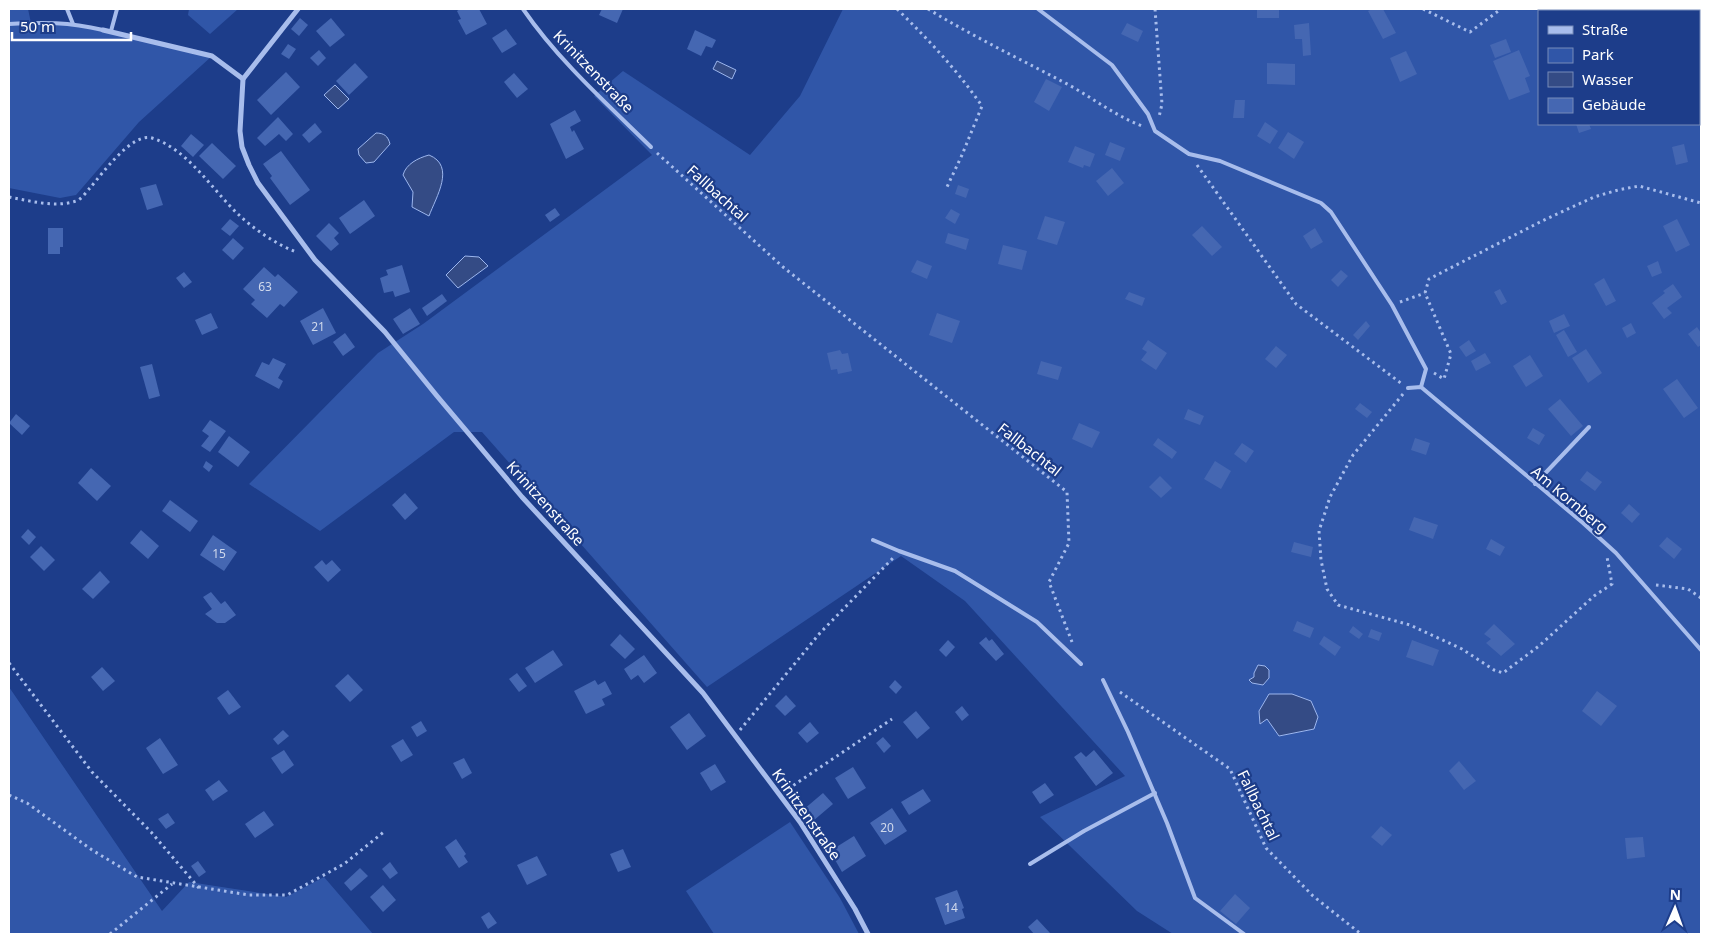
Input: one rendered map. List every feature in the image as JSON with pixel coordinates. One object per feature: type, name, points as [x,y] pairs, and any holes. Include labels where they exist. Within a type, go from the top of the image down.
[{"type":"street","points":[[103,30],[212,56],[244,79],[298,9]]},
{"type":"street","name":"Krinitzenstraße","points":[[244,79],[240,131],[242,147],[248,165],[258,183],[315,260],[386,332],[522,497],[704,693],[800,822],[855,909],[868,934]]},
{"type":"lane","points":[[67,9],[73,24]]},
{"type":"lane","points":[[111,31],[117,9]]},
{"type":"lane","name":"Krinitzenstraße","points":[[523,9],[534,25],[573,70],[651,147]]},
{"type":"lane","points":[[1038,9],[1112,65],[1148,114],[1155,131],[1189,154],[1220,161],[1321,203],[1331,212],[1392,305],[1426,369],[1421,387],[1408,388]]},
{"type":"lane","points":[[9,24],[54,22],[103,30]]},
{"type":"lane","name":"Am Kornberg","points":[[1421,387],[1605,543],[1644,583],[1701,650]]},
{"type":"lane","points":[[1535,484],[1590,427]]},
{"type":"lane","points":[[873,540],[899,551],[956,570],[1037,622],[1081,664]]},
{"type":"lane","points":[[1103,680],[1154,793],[1195,898],[1244,934]]},
{"type":"lane","points":[[1030,864],[1084,831],[1154,793]]},
{"type":"path","points":[[897,9],[952,67],[982,106],[946,189]]},
{"type":"path","points":[[928,9],[965,31],[1070,86],[1125,119],[1155,131],[1162,104],[1155,9]]},
{"type":"path","points":[[1423,9],[1470,32],[1501,9]]},
{"type":"path","points":[[9,197],[53,204],[79,200],[126,148],[139,138],[150,138],[172,146],[240,216],[281,246],[315,260]]},
{"type":"path","name":"Fallbachtal","points":[[651,147],[783,267],[1067,492],[1068,543],[1049,582],[1074,646]]},
{"type":"path","points":[[1189,154],[1296,304],[1408,388],[1353,455],[1330,497],[1319,531],[1321,560],[1327,589],[1338,606],[1410,625],[1462,649],[1494,670],[1503,673],[1540,646],[1594,596],[1612,584],[1605,543]]},
{"type":"path","points":[[1426,369],[1444,379],[1451,354],[1425,293],[1429,279],[1542,221],[1594,197],[1639,186],[1701,203]]},
{"type":"path","points":[[1392,305],[1425,293]]},
{"type":"path","points":[[735,736],[820,633],[899,551]]},
{"type":"path","points":[[1644,583],[1688,589],[1701,598]]},
{"type":"path","points":[[9,663],[92,772],[151,832],[199,888]]},
{"type":"path","name":"Fallbachtal","points":[[1119,691],[1230,769],[1266,848],[1313,896],[1361,934]]},
{"type":"path","points":[[779,795],[892,719]]},
{"type":"path","points":[[9,795],[27,803],[92,850],[137,877],[250,895],[287,895],[344,864],[385,831]]},
{"type":"path","points":[[110,934],[172,883]]},
{"type":"green space","points":[[9,9],[28,9],[31,23],[84,25],[212,56],[139,122],[76,195],[60,198],[9,188]]},
{"type":"green space","points":[[189,9],[238,9],[210,34],[188,15]]},
{"type":"green space","points":[[843,9],[1701,9],[1701,934],[1173,934],[1137,911],[1040,817],[1125,776],[965,601],[901,556],[707,687],[482,432],[454,432],[320,531],[249,484],[378,353],[423,324],[652,155],[594,96],[623,71],[750,155],[800,96]]},
{"type":"green space","points":[[9,687],[162,911],[189,882],[286,897],[324,877],[373,934],[9,934]]},
{"type":"green space","points":[[790,822],[840,898],[859,934],[714,934],[686,891]]},
{"type":"water","points":[[717,61],[736,70],[732,79],[713,69]]},
{"type":"water","points":[[335,85],[349,99],[338,109],[324,95]]},
{"type":"water","points":[[376,133],[385,136],[390,144],[374,162],[366,163],[359,155],[358,149]]},
{"type":"water","points":[[429,155],[437,160],[443,174],[439,191],[429,216],[412,207],[413,192],[403,175],[413,162]]},
{"type":"water","points":[[465,256],[479,257],[488,266],[458,288],[446,275]]},
{"type":"water","points":[[1258,665],[1265,666],[1269,670],[1269,678],[1263,685],[1252,683],[1249,680],[1254,677]]},
{"type":"water","points":[[1269,694],[1292,694],[1311,701],[1318,717],[1314,729],[1279,736],[1267,719],[1260,724],[1259,711]]},
{"type":"building","points":[[460,9],[479,9],[487,24],[466,35],[458,20],[461,19],[457,11]]},
{"type":"building","points":[[602,9],[623,9],[617,23],[599,15]]},
{"type":"building","points":[[1257,9],[1279,9],[1279,18],[1257,18]]},
{"type":"building","points":[[1383,9],[1396,33],[1383,39],[1368,11]]},
{"type":"building","points":[[300,18],[308,25],[299,36],[291,29]]},
{"type":"building","points":[[331,18],[345,35],[330,47],[316,31]]},
{"type":"building","points":[[1127,23],[1143,31],[1138,42],[1121,34]]},
{"type":"building","points":[[1309,23],[1311,55],[1303,56],[1302,39],[1295,39],[1294,25]]},
{"type":"building","points":[[506,29],[517,44],[502,53],[492,38]]},
{"type":"building","points":[[695,30],[716,40],[712,48],[706,46],[701,56],[687,49]]},
{"type":"building","points":[[1506,39],[1511,52],[1495,58],[1490,45]]},
{"type":"building","points":[[288,44],[296,49],[289,59],[281,54]]},
{"type":"building","points":[[319,50],[326,58],[318,66],[310,58]]},
{"type":"building","points":[[1519,50],[1530,76],[1525,78],[1530,92],[1509,100],[1493,61]]},
{"type":"building","points":[[1406,51],[1417,74],[1400,82],[1390,58]]},
{"type":"building","points":[[355,63],[368,77],[349,95],[336,81]]},
{"type":"building","points":[[1267,63],[1295,64],[1295,85],[1267,84]]},
{"type":"building","points":[[286,72],[300,87],[271,115],[257,100]]},
{"type":"building","points":[[514,73],[528,89],[517,98],[504,82]]},
{"type":"building","points":[[1046,79],[1062,87],[1049,111],[1034,102]]},
{"type":"building","points":[[1235,100],[1245,100],[1244,118],[1233,118]]},
{"type":"building","points":[[575,110],[581,121],[570,127],[572,132],[574,130],[584,149],[566,159],[550,124]]},
{"type":"building","points":[[278,117],[293,134],[286,141],[279,134],[265,146],[257,138]]},
{"type":"building","points":[[1265,122],[1278,131],[1270,144],[1257,136]]},
{"type":"building","points":[[315,123],[322,132],[309,143],[302,135]]},
{"type":"building","points":[[1576,125],[1589,125],[1591,129],[1579,133]]},
{"type":"building","points":[[1288,132],[1304,142],[1294,159],[1278,148]]},
{"type":"building","points":[[191,134],[204,145],[193,157],[181,146]]},
{"type":"building","points":[[1110,142],[1125,148],[1120,161],[1105,155]]},
{"type":"building","points":[[212,143],[236,166],[223,179],[199,156]]},
{"type":"building","points":[[1684,144],[1688,162],[1676,165],[1672,147]]},
{"type":"building","points":[[1075,146],[1095,154],[1090,167],[1084,165],[1083,168],[1068,162]]},
{"type":"building","points":[[281,151],[310,190],[290,205],[270,178],[272,176],[263,164]]},
{"type":"building","points":[[1112,168],[1124,183],[1108,196],[1096,181]]},
{"type":"building","points":[[156,184],[163,205],[147,210],[140,188]]},
{"type":"building","points":[[958,185],[969,189],[966,198],[955,194]]},
{"type":"building","points":[[364,200],[375,216],[350,234],[339,218]]},
{"type":"building","points":[[555,208],[560,215],[550,222],[545,215]]},
{"type":"building","points":[[951,209],[960,214],[955,224],[945,218]]},
{"type":"building","points":[[1045,216],[1065,222],[1057,245],[1037,239]]},
{"type":"building","points":[[230,219],[239,226],[230,236],[221,229]]},
{"type":"building","points":[[1677,219],[1690,245],[1676,252],[1663,226]]},
{"type":"building","points":[[329,223],[339,233],[334,238],[339,244],[331,251],[316,236]]},
{"type":"building","points":[[1202,226],[1222,247],[1212,256],[1192,235]]},
{"type":"building","points":[[48,228],[63,228],[63,247],[60,247],[60,254],[48,254]]},
{"type":"building","points":[[1315,228],[1323,242],[1311,249],[1303,236]]},
{"type":"building","points":[[948,233],[969,239],[966,250],[945,243]]},
{"type":"building","points":[[233,238],[244,248],[233,260],[222,250]]},
{"type":"building","points":[[1003,245],[1027,251],[1022,270],[998,264]]},
{"type":"building","points":[[917,260],[932,266],[927,279],[911,272]]},
{"type":"building","points":[[1658,261],[1662,273],[1652,277],[1647,266]]},
{"type":"building","points":[[402,265],[410,292],[395,297],[393,291],[384,293],[380,278],[388,275],[386,270]]},
{"type":"building","points":[[264,267],[275,277],[278,274],[298,292],[284,307],[280,304],[267,318],[251,304],[255,300],[243,289]]},
{"type":"building","points":[[1341,270],[1348,276],[1338,287],[1331,280]]},
{"type":"building","points":[[184,272],[192,282],[184,288],[176,278]]},
{"type":"building","points":[[1604,278],[1616,301],[1606,306],[1594,284]]},
{"type":"building","points":[[1673,284],[1682,297],[1667,308],[1672,313],[1664,319],[1652,303],[1665,293],[1663,291]]},
{"type":"building","points":[[1500,289],[1507,302],[1501,305],[1494,292]]},
{"type":"building","points":[[1129,292],[1145,298],[1142,306],[1125,299]]},
{"type":"building","points":[[442,294],[447,301],[427,316],[422,308]]},
{"type":"building","points":[[323,308],[336,333],[313,345],[300,321]]},
{"type":"building","points":[[410,308],[420,324],[403,334],[393,319]]},
{"type":"building","points":[[211,313],[218,328],[202,335],[195,320]]},
{"type":"building","points":[[937,313],[960,321],[952,343],[929,335]]},
{"type":"building","points":[[1564,314],[1570,326],[1554,333],[1549,321]]},
{"type":"building","points":[[1366,321],[1370,326],[1358,340],[1353,335]]},
{"type":"building","points":[[1631,323],[1636,333],[1627,338],[1622,328]]},
{"type":"building","points":[[1697,327],[1701,333],[1701,345],[1698,347],[1688,334]]},
{"type":"building","points":[[1564,330],[1577,352],[1568,357],[1556,335]]},
{"type":"building","points":[[345,333],[355,347],[343,356],[333,342]]},
{"type":"building","points":[[1148,340],[1167,353],[1156,370],[1141,360],[1147,352],[1142,349]]},
{"type":"building","points":[[1469,340],[1476,351],[1466,357],[1459,347]]},
{"type":"building","points":[[1276,346],[1287,355],[1276,368],[1265,359]]},
{"type":"building","points":[[1586,349],[1602,373],[1588,383],[1572,358]]},
{"type":"building","points":[[840,350],[842,354],[848,353],[852,371],[838,374],[837,369],[831,370],[827,353]]},
{"type":"building","points":[[1485,353],[1491,363],[1476,371],[1471,361]]},
{"type":"building","points":[[1530,355],[1543,376],[1526,387],[1513,366]]},
{"type":"building","points":[[273,358],[286,364],[278,378],[283,381],[279,389],[255,376],[262,362],[269,365]]},
{"type":"building","points":[[1041,361],[1062,367],[1058,380],[1037,374]]},
{"type":"building","points":[[152,364],[160,396],[149,399],[140,367]]},
{"type":"building","points":[[1677,379],[1698,408],[1684,418],[1663,389]]},
{"type":"building","points":[[1560,399],[1583,426],[1571,436],[1548,409]]},
{"type":"building","points":[[1360,403],[1372,412],[1367,418],[1355,409]]},
{"type":"building","points":[[1188,409],[1204,416],[1200,425],[1184,419]]},
{"type":"building","points":[[16,414],[30,426],[22,435],[9,423]]},
{"type":"building","points":[[210,420],[226,431],[210,452],[201,446],[209,436],[202,431]]},
{"type":"building","points":[[1079,423],[1100,432],[1092,448],[1072,439]]},
{"type":"building","points":[[1533,428],[1545,435],[1539,445],[1527,438]]},
{"type":"building","points":[[229,436],[250,452],[238,467],[218,452]]},
{"type":"building","points":[[1158,438],[1177,452],[1172,459],[1153,445]]},
{"type":"building","points":[[1415,438],[1430,443],[1426,455],[1411,450]]},
{"type":"building","points":[[1242,443],[1254,451],[1246,463],[1234,454]]},
{"type":"building","points":[[206,461],[213,466],[209,472],[203,467]]},
{"type":"building","points":[[1215,461],[1231,471],[1221,489],[1204,479]]},
{"type":"building","points":[[91,468],[111,486],[97,501],[78,483]]},
{"type":"building","points":[[1587,471],[1602,482],[1595,491],[1580,480]]},
{"type":"building","points":[[1160,476],[1172,488],[1161,498],[1149,487]]},
{"type":"building","points":[[405,493],[418,508],[405,520],[392,505]]},
{"type":"building","points":[[170,500],[198,521],[190,532],[162,511]]},
{"type":"building","points":[[1629,504],[1640,514],[1632,523],[1621,513]]},
{"type":"building","points":[[1414,517],[1438,525],[1433,539],[1409,530]]},
{"type":"building","points":[[28,529],[36,537],[29,545],[21,537]]},
{"type":"building","points":[[141,530],[159,546],[148,559],[130,543]]},
{"type":"building","points":[[213,535],[237,552],[224,571],[200,555]]},
{"type":"building","points":[[1667,537],[1682,549],[1674,559],[1659,546]]},
{"type":"building","points":[[1491,539],[1505,547],[1500,556],[1486,549]]},
{"type":"building","points":[[1294,542],[1313,547],[1311,557],[1291,552]]},
{"type":"building","points":[[41,546],[55,560],[44,571],[30,557]]},
{"type":"building","points":[[322,560],[326,565],[332,560],[341,570],[328,582],[314,567]]},
{"type":"building","points":[[100,571],[110,582],[93,599],[82,589]]},
{"type":"building","points":[[211,592],[221,604],[225,601],[236,615],[225,623],[217,623],[205,614],[212,609],[203,597]]},
{"type":"building","points":[[1297,621],[1314,628],[1310,638],[1293,631]]},
{"type":"building","points":[[1494,624],[1515,644],[1501,656],[1486,643],[1491,639],[1484,634]]},
{"type":"building","points":[[1353,626],[1363,634],[1359,639],[1349,632]]},
{"type":"building","points":[[1371,629],[1382,633],[1379,641],[1368,637]]},
{"type":"building","points":[[620,634],[635,649],[625,659],[610,645]]},
{"type":"building","points":[[1324,636],[1341,647],[1335,656],[1319,644]]},
{"type":"building","points":[[986,637],[989,641],[992,639],[1004,654],[996,661],[979,643]]},
{"type":"building","points":[[948,640],[955,647],[946,657],[939,650]]},
{"type":"building","points":[[1412,640],[1439,650],[1433,666],[1406,657]]},
{"type":"building","points":[[553,650],[563,665],[535,683],[525,668]]},
{"type":"building","points":[[644,655],[657,673],[644,683],[638,675],[631,680],[624,669]]},
{"type":"building","points":[[102,667],[115,681],[103,691],[91,677]]},
{"type":"building","points":[[517,673],[527,686],[519,692],[509,679]]},
{"type":"building","points":[[348,674],[363,690],[350,702],[335,686]]},
{"type":"building","points":[[595,680],[598,685],[605,681],[612,694],[602,699],[605,705],[586,714],[574,691]]},
{"type":"building","points":[[895,680],[902,687],[896,694],[889,687]]},
{"type":"building","points":[[228,690],[241,707],[229,715],[217,698]]},
{"type":"building","points":[[1597,691],[1617,706],[1601,726],[1582,711]]},
{"type":"building","points":[[786,695],[796,706],[785,716],[775,706]]},
{"type":"building","points":[[962,706],[969,715],[962,721],[955,712]]},
{"type":"building","points":[[916,711],[930,728],[917,739],[903,722]]},
{"type":"building","points":[[689,713],[706,736],[687,750],[670,727]]},
{"type":"building","points":[[421,721],[427,731],[417,737],[411,727]]},
{"type":"building","points":[[810,722],[819,733],[807,743],[798,733]]},
{"type":"building","points":[[283,730],[289,736],[278,745],[273,739]]},
{"type":"building","points":[[883,737],[891,746],[884,753],[876,743]]},
{"type":"building","points":[[160,738],[178,765],[163,774],[146,748]]},
{"type":"building","points":[[403,739],[413,755],[401,762],[391,746]]},
{"type":"building","points":[[284,750],[294,765],[282,774],[271,758]]},
{"type":"building","points":[[1094,750],[1113,773],[1096,786],[1074,757],[1081,752],[1086,757]]},
{"type":"building","points":[[464,758],[472,773],[462,779],[453,763]]},
{"type":"building","points":[[1459,761],[1476,781],[1464,790],[1449,771]]},
{"type":"building","points":[[715,764],[726,782],[711,791],[700,773]]},
{"type":"building","points":[[853,767],[866,788],[848,799],[835,778]]},
{"type":"building","points":[[219,780],[228,791],[213,801],[205,790]]},
{"type":"building","points":[[1045,783],[1054,795],[1040,804],[1032,792]]},
{"type":"building","points":[[923,789],[931,801],[909,815],[901,802]]},
{"type":"building","points":[[823,793],[833,804],[813,821],[803,810]]},
{"type":"building","points":[[892,808],[907,831],[885,845],[870,823]]},
{"type":"building","points":[[264,811],[274,825],[255,838],[245,824]]},
{"type":"building","points":[[168,813],[175,823],[166,829],[158,819]]},
{"type":"building","points":[[1381,826],[1392,835],[1382,846],[1371,837]]},
{"type":"building","points":[[854,836],[866,856],[842,872],[830,851]]},
{"type":"building","points":[[1643,837],[1645,857],[1627,859],[1625,838]]},
{"type":"building","points":[[456,839],[466,854],[464,856],[468,862],[459,868],[445,847]]},
{"type":"building","points":[[623,849],[631,867],[618,872],[610,854]]},
{"type":"building","points":[[537,856],[547,875],[527,885],[517,865]]},
{"type":"building","points":[[198,861],[206,872],[199,877],[191,866]]},
{"type":"building","points":[[390,862],[398,873],[390,879],[382,869]]},
{"type":"building","points":[[360,868],[368,876],[351,891],[344,883]]},
{"type":"building","points":[[383,885],[396,900],[383,912],[370,897]]},
{"type":"building","points":[[957,890],[964,908],[962,909],[965,918],[945,925],[935,898]]},
{"type":"building","points":[[1235,894],[1250,908],[1236,924],[1220,911]]},
{"type":"building","points":[[489,912],[497,923],[488,929],[481,917]]},
{"type":"building","points":[[1037,919],[1051,934],[1034,934],[1028,927]]}]
